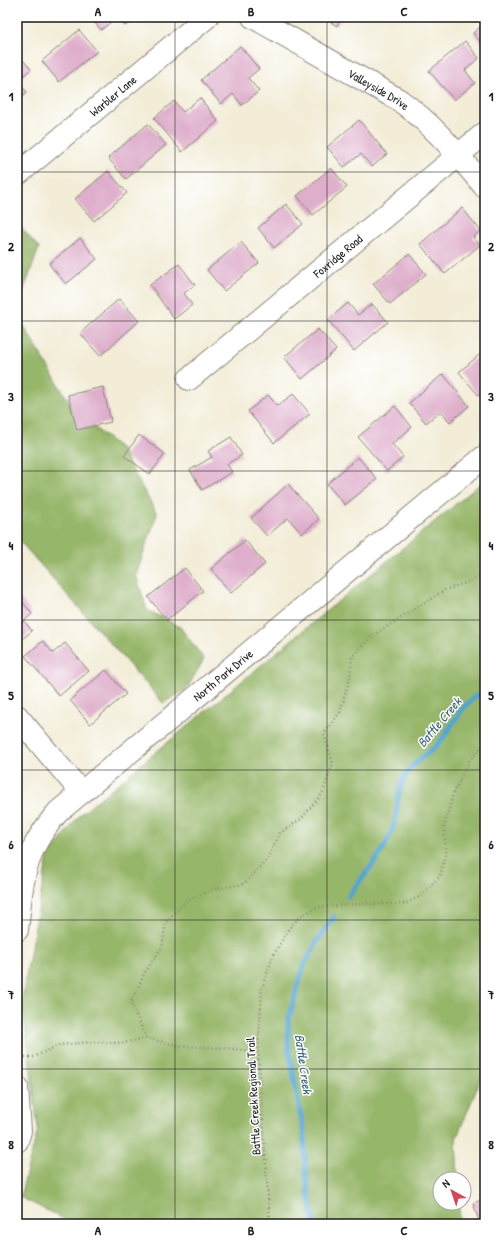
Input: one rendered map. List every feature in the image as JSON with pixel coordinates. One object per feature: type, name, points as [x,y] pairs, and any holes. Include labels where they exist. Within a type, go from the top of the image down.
[{"type":"street","name":"Warbler Lane","points":[[18,174],[207,17]]},
{"type":"street","name":"Valleyside Drive","points":[[253,17],[399,100],[421,116],[439,132],[485,187]]},
{"type":"street","name":"Foxridge Road","points":[[189,379],[485,132]]},
{"type":"street","name":"North Park Drive","points":[[17,930],[24,881],[31,854],[43,830],[58,812],[485,456]]},
{"type":"street","points":[[17,716],[82,792]]},
{"type":"street","points":[[17,1087],[20,1131],[17,1141]]},
{"type":"path","points":[[146,1038],[131,1003],[145,972],[162,947],[166,922],[186,901],[214,889],[244,884],[267,859],[280,833],[301,819],[322,794],[333,763],[324,734],[340,712],[350,677],[352,658],[372,636],[445,590],[474,580],[485,572]]},
{"type":"path","name":"Battle Creek Regional Trail","points":[[270,1224],[258,1052],[262,988],[273,956],[290,928],[301,916],[318,907],[358,904],[404,904],[421,896],[440,876],[446,852],[444,827],[453,794],[469,761],[485,743]]},
{"type":"path","points":[[17,1057],[34,1057],[59,1046],[92,1042],[123,1043],[146,1038],[180,1046],[225,1048],[258,1052]]},
{"type":"green space","points":[[17,223],[39,248],[17,309]]},
{"type":"green space","points":[[17,315],[75,412],[120,448],[157,514],[136,575],[147,610],[180,627],[204,659],[186,690],[163,703],[17,538]]},
{"type":"green space","points":[[485,480],[485,1069],[456,1139],[458,1171],[432,1171],[432,1211],[459,1211],[460,1224],[74,1224],[20,1197],[38,1129],[22,998],[48,856],[80,815]]},
{"type":"building","points":[[90,17],[117,17],[101,30]]},
{"type":"building","points":[[117,17],[136,17],[125,26]]},
{"type":"building","points":[[322,17],[342,17],[337,26]]},
{"type":"building","points":[[485,23],[485,47],[473,33]]},
{"type":"building","points":[[79,30],[97,51],[59,82],[42,61]]},
{"type":"building","points":[[465,41],[479,58],[465,70],[475,83],[454,100],[429,71]]},
{"type":"building","points":[[240,46],[259,69],[248,78],[259,91],[242,105],[233,94],[221,104],[201,80]]},
{"type":"building","points":[[17,53],[31,69],[17,81]]},
{"type":"building","points":[[17,81],[27,92],[17,101]]},
{"type":"building","points":[[200,98],[218,121],[182,152],[154,118],[174,101],[183,112]]},
{"type":"building","points":[[359,120],[387,154],[372,167],[361,154],[344,167],[327,147]]},
{"type":"building","points":[[148,124],[166,145],[126,179],[108,158]]},
{"type":"building","points":[[331,168],[347,187],[313,215],[297,196]]},
{"type":"building","points":[[108,171],[127,193],[94,221],[75,199]]},
{"type":"building","points":[[286,204],[303,224],[274,248],[258,228]]},
{"type":"building","points":[[462,208],[481,231],[473,237],[480,245],[445,274],[420,244]]},
{"type":"building","points":[[80,238],[97,259],[66,284],[49,264]]},
{"type":"building","points":[[241,242],[259,263],[224,291],[207,270]]},
{"type":"building","points":[[409,254],[426,274],[390,304],[373,284]]},
{"type":"building","points":[[179,264],[195,285],[184,293],[192,305],[174,319],[150,285]]},
{"type":"building","points":[[119,299],[139,321],[100,356],[80,333]]},
{"type":"building","points":[[348,303],[358,315],[372,304],[388,322],[354,351],[328,320]]},
{"type":"building","points":[[318,329],[336,350],[302,379],[284,357]]},
{"type":"building","points":[[485,350],[485,390],[479,396],[459,372]]},
{"type":"building","points":[[443,374],[469,406],[450,422],[441,411],[426,423],[409,403]]},
{"type":"building","points":[[103,387],[111,422],[77,430],[68,395]]},
{"type":"building","points":[[293,394],[310,414],[274,443],[248,411],[268,395],[277,406]]},
{"type":"building","points":[[395,406],[412,427],[392,444],[403,457],[387,471],[358,437]]},
{"type":"building","points":[[139,435],[165,454],[150,474],[124,456]]},
{"type":"building","points":[[231,437],[242,455],[227,464],[232,472],[202,490],[190,470],[212,457],[208,451]]},
{"type":"building","points":[[358,457],[377,479],[345,505],[327,484]]},
{"type":"building","points":[[288,484],[319,519],[302,534],[288,518],[267,536],[251,518]]},
{"type":"building","points":[[245,540],[265,564],[231,593],[211,569]]},
{"type":"building","points":[[185,568],[203,591],[167,620],[148,597]]},
{"type":"building","points":[[19,597],[32,614],[24,621],[32,631],[17,643],[17,599]]},
{"type":"building","points":[[43,641],[53,653],[65,643],[89,671],[59,696],[25,656]]},
{"type":"building","points":[[106,670],[126,694],[90,724],[70,700]]},
{"type":"building","points":[[485,1199],[485,1224],[480,1224],[473,1203]]},
{"type":"waterway","name":"Battle Creek","points":[[349,896],[385,846],[393,827],[399,793],[406,774],[437,745],[458,715],[470,701],[485,691]]},
{"type":"waterway","name":"Battle Creek","points":[[314,1224],[306,1177],[304,1134],[288,1043],[288,1022],[303,967],[318,940],[334,917]]}]
